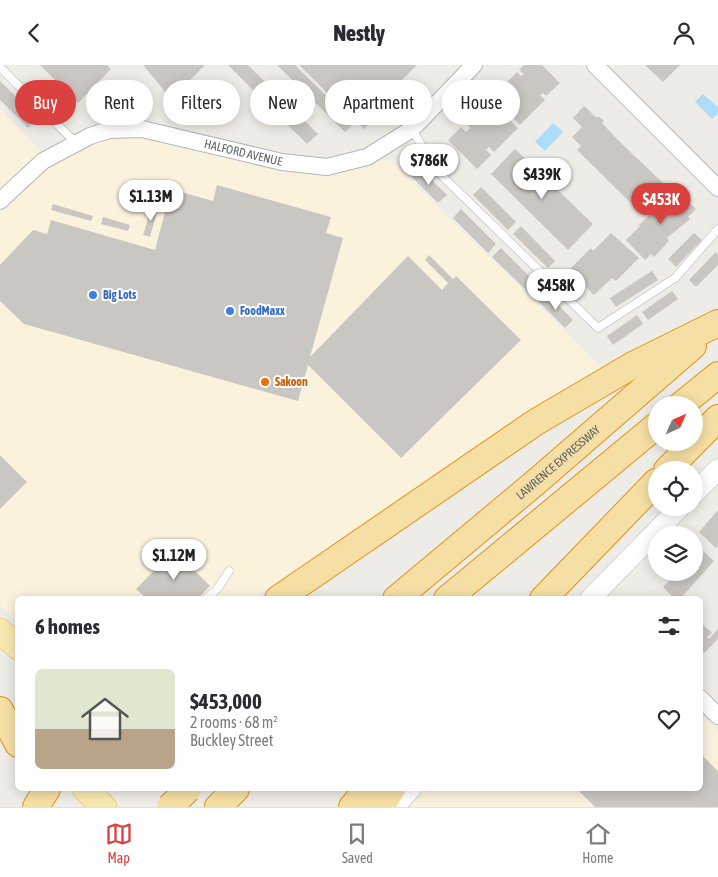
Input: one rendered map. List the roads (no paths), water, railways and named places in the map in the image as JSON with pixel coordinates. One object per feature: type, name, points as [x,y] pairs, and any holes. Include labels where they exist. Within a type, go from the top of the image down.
[{"type":"highway","points":[[282,596],[536,422],[633,365],[718,323]]},
{"type":"highway","name":"LAWRENCE EXPRESSWAY","points":[[400,596],[536,482],[718,323]]},
{"type":"highway","points":[[693,396],[718,375]]},
{"type":"highway","points":[[676,461],[718,417]]},
{"type":"highway","points":[[451,596],[648,433]]},
{"type":"highway","points":[[546,596],[648,489]]},
{"type":"highway","points":[[0,710],[15,738]]},
{"type":"highway","points":[[19,807],[24,791]]},
{"type":"highway","points":[[36,807],[46,791]]},
{"type":"highway","points":[[170,807],[186,791]]},
{"type":"highway","points":[[352,807],[365,791]]},
{"type":"highway","points":[[382,807],[391,791]]},
{"type":"main road","points":[[0,631],[15,644]]},
{"type":"main road","points":[[0,704],[15,718]]},
{"type":"main road","points":[[87,791],[104,807]]},
{"type":"main road","points":[[176,791],[193,807]]},
{"type":"street","name":"HALFORD AVENUE","points":[[0,201],[43,161],[76,143],[109,130],[142,129],[282,162],[327,167],[366,157],[412,129],[474,65]]},
{"type":"street","points":[[595,65],[718,188]]},
{"type":"street","points":[[703,485],[717,471]]},
{"type":"street","points":[[595,596],[671,516]]},
{"type":"street","points":[[703,701],[718,716]]},
{"type":"street","points":[[394,807],[409,791]]},
{"type":"lane","points":[[0,67],[76,143]]},
{"type":"lane","points":[[412,129],[436,171],[598,328],[675,278],[718,229]]},
{"type":"lane","points":[[209,596],[218,588],[229,571]]},
{"type":"water","points":[[703,94],[718,107],[718,113],[712,119],[695,102]]},
{"type":"water","points":[[553,123],[563,132],[545,151],[535,142]]},
{"type":"place","name":"Big Lots","points":[[93,295]]},
{"type":"place","name":"FoodMaxx","points":[[230,311]]},
{"type":"place","name":"Sakoon","points":[[265,382]]}]
